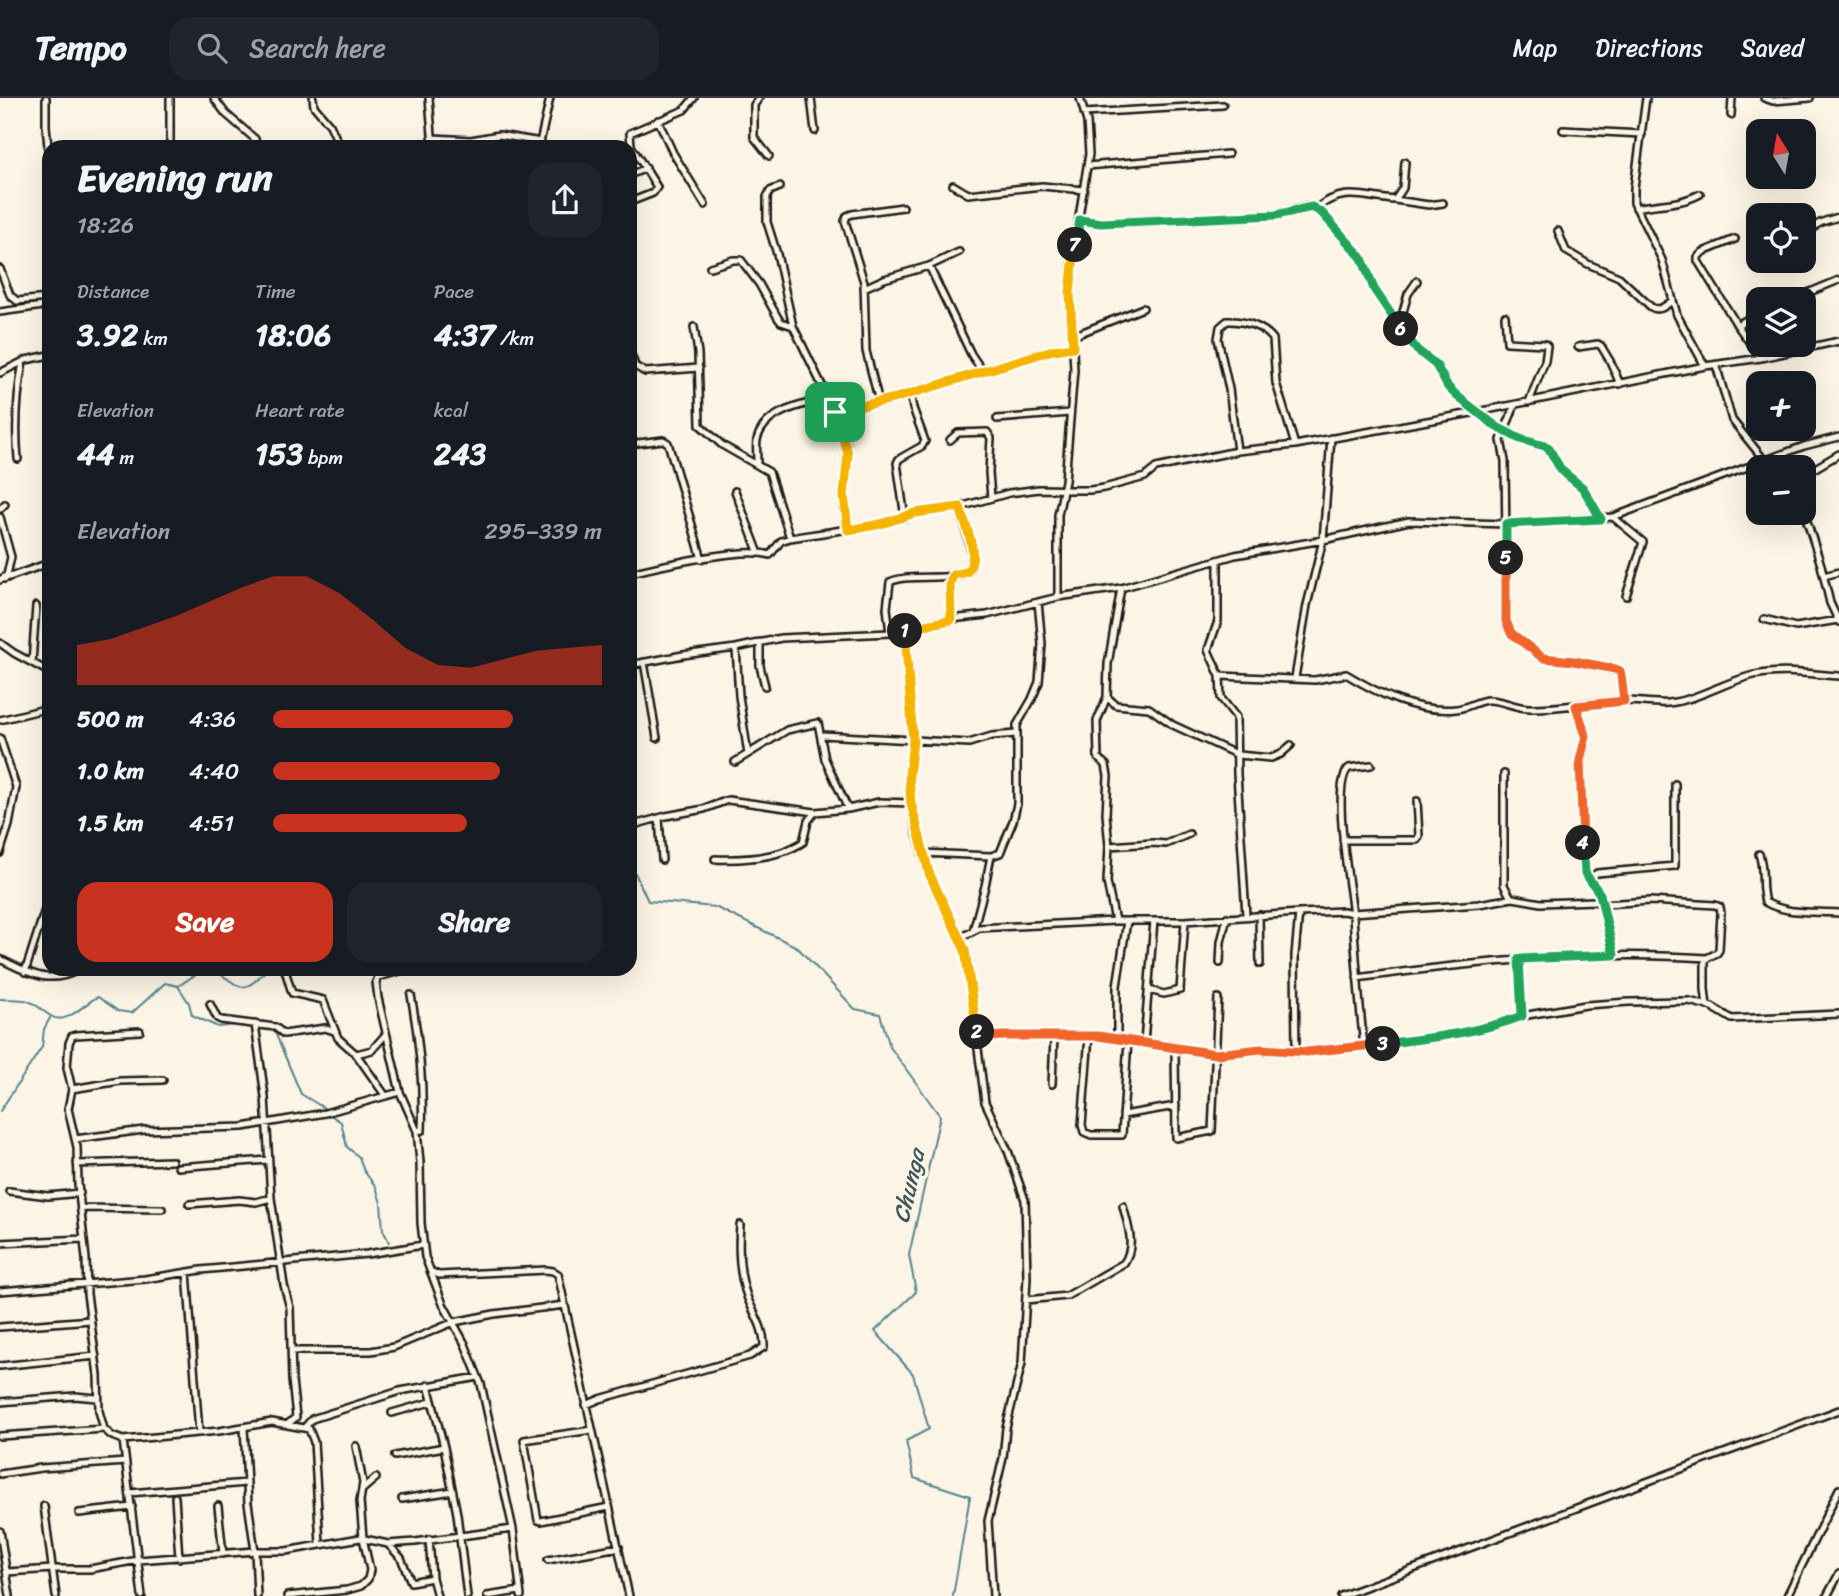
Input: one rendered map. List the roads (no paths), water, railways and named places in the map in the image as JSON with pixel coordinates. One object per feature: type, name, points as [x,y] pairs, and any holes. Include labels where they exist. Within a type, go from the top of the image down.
[{"type":"street","points":[[46,98],[47,140]]},
{"type":"street","points":[[170,98],[170,140]]},
{"type":"street","points":[[214,98],[226,114],[255,140]]},
{"type":"street","points":[[313,98],[314,106],[330,125],[337,140]]},
{"type":"street","points":[[429,98],[433,138],[471,139],[499,135],[520,140]]},
{"type":"street","points":[[541,140],[550,98]]},
{"type":"street","points":[[631,140],[630,133],[684,110],[694,98]]},
{"type":"street","points":[[760,98],[754,105],[754,137],[769,156]]},
{"type":"street","points":[[811,98],[816,131]]},
{"type":"street","points":[[1058,597],[1057,536],[1074,370],[1070,293],[1072,261],[1080,220],[1089,138],[1080,98]]},
{"type":"street","points":[[1646,98],[1634,188],[1636,208],[1662,260],[1677,315],[1705,366]]},
{"type":"street","points":[[1731,115],[1732,98]]},
{"type":"street","points":[[1764,98],[1773,101],[1810,98]]},
{"type":"street","points":[[1084,113],[1223,104]]},
{"type":"street","points":[[658,120],[673,153],[705,205]]},
{"type":"street","points":[[1563,130],[1642,134]]},
{"type":"street","points":[[1087,166],[1228,154]]},
{"type":"street","points":[[637,155],[656,183],[656,190],[637,198]]},
{"type":"street","points":[[1395,200],[1403,188],[1405,162]]},
{"type":"street","points":[[637,172],[646,169]]},
{"type":"street","points":[[953,185],[968,194],[1042,186],[1084,190]]},
{"type":"street","points":[[780,187],[770,191],[766,211],[793,326],[835,412],[848,454],[844,495],[848,530]]},
{"type":"street","points":[[1636,208],[1671,204],[1692,199],[1700,194]]},
{"type":"street","points":[[1317,208],[1330,198],[1342,195],[1374,195],[1429,205],[1443,203]]},
{"type":"street","points":[[879,402],[866,351],[864,288],[845,227],[847,216],[903,206]]},
{"type":"street","points":[[1080,220],[1101,223],[1276,215],[1307,207],[1317,208],[1362,258],[1374,289],[1395,321],[1417,350],[1436,365],[1448,387],[1503,430],[1520,439],[1548,447],[1561,470],[1583,488],[1601,519]]},
{"type":"street","points":[[1816,224],[1839,217]]},
{"type":"street","points":[[1558,231],[1566,251],[1619,277],[1651,307],[1662,309],[1672,301]]},
{"type":"street","points":[[1735,239],[1703,252],[1698,257],[1737,325],[1761,358]]},
{"type":"street","points":[[864,288],[884,279],[929,266],[959,251]]},
{"type":"street","points":[[710,267],[741,260],[759,284],[781,322],[793,326]]},
{"type":"street","points":[[929,266],[971,354],[983,372]]},
{"type":"street","points":[[0,270],[10,295],[17,301],[42,300]]},
{"type":"street","points":[[1816,290],[1839,280]]},
{"type":"street","points":[[1395,321],[1401,319],[1408,294],[1417,281]]},
{"type":"street","points":[[0,312],[42,306]]},
{"type":"street","points":[[1073,336],[1143,308]]},
{"type":"street","points":[[1505,316],[1507,342],[1547,346],[1545,361],[1529,402]]},
{"type":"street","points":[[1737,325],[1746,320]]},
{"type":"street","points":[[1237,451],[1229,389],[1218,339],[1220,327],[1227,321],[1252,325],[1270,334],[1273,339],[1276,383],[1295,445]]},
{"type":"street","points":[[694,327],[699,368],[700,425],[722,444],[769,472],[790,538]]},
{"type":"street","points":[[637,572],[758,551],[770,555],[781,541],[790,538],[848,530],[905,518],[915,513],[960,507],[1040,489],[1090,490],[1122,484],[1145,477],[1156,468],[1237,451],[1295,445],[1477,412],[1839,341]]},
{"type":"street","points":[[1578,347],[1598,344],[1601,346],[1611,360],[1620,384]]},
{"type":"street","points":[[835,412],[910,394],[1053,350],[1073,347]]},
{"type":"street","points":[[0,373],[42,357]]},
{"type":"street","points":[[18,459],[17,409],[23,362]]},
{"type":"street","points":[[1716,365],[1732,420],[1760,455]]},
{"type":"street","points":[[637,367],[645,372],[699,368]]},
{"type":"street","points":[[905,518],[897,463],[925,441],[910,394]]},
{"type":"street","points":[[757,463],[757,439],[767,424],[783,411],[828,398]]},
{"type":"street","points":[[1515,405],[1501,440],[1506,461],[1506,621],[1511,633],[1543,658],[1574,661],[1620,671],[1624,701]]},
{"type":"street","points":[[997,419],[1070,414]]},
{"type":"street","points":[[950,440],[958,433],[990,434],[991,498]]},
{"type":"street","points":[[1781,455],[1839,437]]},
{"type":"street","points":[[1295,678],[1303,627],[1323,540],[1331,438]]},
{"type":"street","points":[[637,443],[663,440],[668,443],[702,559]]},
{"type":"street","points":[[1816,468],[1839,454]]},
{"type":"street","points":[[637,664],[781,638],[890,633],[987,615],[1058,597],[1121,588],[1235,555],[1323,540],[1409,521],[1506,524],[1614,517],[1746,468]]},
{"type":"street","points":[[736,491],[758,551]]},
{"type":"street","points":[[890,633],[887,608],[890,583],[907,578],[967,572],[972,565],[970,538],[960,507]]},
{"type":"street","points":[[0,517],[10,557],[9,570],[2,579]]},
{"type":"street","points":[[1614,517],[1643,542],[1626,596]]},
{"type":"street","points":[[1764,618],[1796,627],[1838,621],[1830,603],[1808,525]]},
{"type":"street","points":[[1218,561],[1218,621],[1208,650],[1220,676],[1221,698],[1236,717],[1246,915]]},
{"type":"street","points":[[2,579],[42,565]]},
{"type":"street","points":[[1824,576],[1839,572]]},
{"type":"street","points":[[951,620],[950,584],[953,575]]},
{"type":"street","points":[[1115,921],[1107,882],[1108,776],[1105,765],[1098,758],[1097,721],[1107,697],[1108,664],[1121,588]]},
{"type":"street","points":[[922,853],[991,856],[1000,853],[1016,813],[1017,725],[1039,681],[1042,644],[1038,602]]},
{"type":"street","points":[[32,663],[36,606]]},
{"type":"street","points":[[905,629],[913,741],[909,775],[911,803],[922,853],[935,889],[965,950],[985,1102],[1008,1152],[1025,1200],[1026,1300],[1021,1363],[1006,1428],[999,1480],[989,1511],[993,1596]]},
{"type":"street","points":[[760,642],[760,666],[765,685]]},
{"type":"street","points":[[0,643],[42,668]]},
{"type":"street","points":[[736,648],[739,696],[748,754]]},
{"type":"street","points":[[644,662],[657,738]]},
{"type":"street","points":[[1220,676],[1315,680],[1346,674],[1376,692],[1419,707],[1460,709],[1488,700],[1521,708],[1624,701],[1674,702],[1752,676],[1785,672],[1839,676]]},
{"type":"street","points":[[1107,697],[1116,705],[1149,708],[1173,725],[1238,755],[1271,758],[1291,745]]},
{"type":"street","points":[[1576,706],[1586,736],[1580,756],[1583,862],[1588,879],[1604,904],[1606,928],[1614,955]]},
{"type":"street","points":[[0,720],[42,710]]},
{"type":"street","points":[[735,762],[792,728],[816,722],[822,735],[825,759],[848,809]]},
{"type":"street","points":[[822,735],[969,743],[992,736],[1016,734]]},
{"type":"street","points":[[0,738],[16,787],[9,825],[0,853]]},
{"type":"street","points":[[1364,1046],[1353,913],[1343,840],[1343,775],[1353,766],[1371,765]]},
{"type":"street","points":[[1504,774],[1504,888],[1511,898]]},
{"type":"street","points":[[1588,879],[1597,873],[1675,866],[1675,784]]},
{"type":"street","points":[[637,824],[736,800],[816,812],[879,803],[911,803]]},
{"type":"street","points":[[1343,840],[1417,840],[1419,836],[1416,801]]},
{"type":"street","points":[[715,859],[737,860],[791,848],[803,842],[808,821],[816,812]]},
{"type":"street","points":[[659,818],[662,860]]},
{"type":"street","points":[[1109,846],[1166,844],[1189,834]]},
{"type":"street","points":[[1759,855],[1763,866],[1763,897],[1769,905],[1805,913],[1839,913]]},
{"type":"street","points":[[973,931],[991,856]]},
{"type":"street","points":[[960,938],[979,928],[1115,921],[1185,921],[1246,915],[1343,911],[1353,913],[1479,904],[1511,898],[1541,903],[1594,901],[1604,904],[1643,901],[1720,907],[1718,951],[1707,958],[1614,955],[1519,959],[1357,978]]},
{"type":"street","points":[[1296,1052],[1295,955],[1299,913]]},
{"type":"street","points":[[1259,915],[1260,964]]},
{"type":"street","points":[[1220,963],[1221,942],[1227,917]]},
{"type":"street","points":[[25,972],[42,919]]},
{"type":"street","points":[[1144,1042],[1154,920]]},
{"type":"street","points":[[1117,1038],[1117,986],[1127,921]]},
{"type":"street","points":[[1149,989],[1156,994],[1180,990],[1185,921]]},
{"type":"street","points":[[1707,958],[1707,1006]]},
{"type":"street","points":[[0,959],[25,972],[44,977],[52,976]]},
{"type":"street","points":[[1519,959],[1522,1016]]},
{"type":"street","points":[[287,976],[292,993],[323,1000],[338,1038],[356,1054],[385,1095]]},
{"type":"street","points":[[386,976],[377,979],[378,998],[400,1092],[417,1131],[425,1258],[434,1284],[478,1377],[513,1530],[521,1594],[487,1596]]},
{"type":"street","points":[[411,995],[421,1063],[422,1130],[417,1131]]},
{"type":"street","points":[[1175,1049],[1176,1138],[1213,1131],[1218,998]]},
{"type":"street","points":[[978,1038],[1089,1036],[1216,1054],[1261,1049],[1296,1052],[1434,1038],[1501,1024],[1522,1016],[1586,1005],[1678,1000],[1707,1006],[1732,1019],[1839,1014]]},
{"type":"street","points":[[210,1004],[217,1018],[221,1020],[275,1027],[284,1034],[325,1028],[334,1031]]},
{"type":"street","points":[[255,1024],[265,1097],[271,1198],[290,1308],[296,1417],[288,1424]]},
{"type":"street","points":[[140,1031],[72,1036],[69,1043],[67,1068],[72,1089],[68,1109],[75,1139],[86,1284],[96,1356],[97,1398],[104,1429],[123,1440],[272,1422],[305,1427],[311,1431],[314,1442],[320,1544]]},
{"type":"street","points":[[356,1054],[372,1050],[387,1033]]},
{"type":"street","points":[[1089,1036],[1082,1125],[1084,1132],[1091,1135],[1122,1135],[1128,1040]]},
{"type":"street","points":[[1052,1084],[1054,1037]]},
{"type":"street","points":[[72,1089],[121,1081],[163,1080]]},
{"type":"street","points":[[75,1139],[144,1130],[221,1129],[266,1124],[326,1113],[400,1092]]},
{"type":"street","points":[[1123,1115],[1176,1107]]},
{"type":"street","points":[[178,1167],[268,1160]]},
{"type":"street","points":[[77,1164],[172,1161]]},
{"type":"street","points":[[9,1191],[48,1196],[80,1194]]},
{"type":"street","points":[[189,1205],[239,1200],[256,1202],[271,1198]]},
{"type":"street","points":[[1026,1300],[1058,1298],[1075,1293],[1124,1263],[1129,1256],[1131,1236],[1122,1206]]},
{"type":"street","points":[[81,1208],[162,1209]]},
{"type":"street","points":[[586,1405],[625,1391],[750,1356],[764,1347],[764,1338],[741,1272],[740,1226]]},
{"type":"street","points":[[0,1243],[84,1239]]},
{"type":"street","points":[[0,1291],[86,1284],[423,1245]]},
{"type":"street","points":[[432,1272],[439,1275],[553,1270],[558,1274],[628,1596]]},
{"type":"street","points":[[187,1272],[199,1432]]},
{"type":"street","points":[[292,1351],[361,1352],[383,1349],[454,1322],[494,1314],[565,1306]]},
{"type":"street","points":[[0,1327],[91,1320]]},
{"type":"street","points":[[0,1366],[96,1356]]},
{"type":"street","points":[[305,1427],[312,1419],[400,1391],[478,1377]]},
{"type":"street","points":[[428,1385],[453,1491],[467,1596]]},
{"type":"street","points":[[0,1402],[75,1396],[97,1398]]},
{"type":"street","points":[[392,1413],[432,1402]]},
{"type":"street","points":[[1341,1596],[1839,1410]]},
{"type":"street","points":[[244,1427],[249,1526],[255,1551],[257,1596]]},
{"type":"street","points":[[0,1436],[104,1429]]},
{"type":"street","points":[[592,1430],[524,1440],[538,1520],[610,1507]]},
{"type":"street","points":[[123,1440],[142,1596]]},
{"type":"street","points":[[286,1596],[348,1593],[361,1586],[370,1574],[363,1538],[360,1501],[363,1489],[356,1446]]},
{"type":"street","points":[[395,1456],[444,1447]]},
{"type":"street","points":[[0,1474],[126,1462]]},
{"type":"street","points":[[363,1489],[376,1478]]},
{"type":"street","points":[[130,1493],[246,1483]]},
{"type":"street","points":[[1787,1596],[1839,1489]]},
{"type":"street","points":[[402,1499],[453,1491]]},
{"type":"street","points":[[175,1497],[179,1558]]},
{"type":"street","points":[[44,1506],[55,1596]]},
{"type":"street","points":[[218,1506],[223,1554]]},
{"type":"street","points":[[79,1513],[132,1507]]},
{"type":"street","points":[[7,1572],[90,1569],[138,1560],[286,1551],[363,1538],[388,1544],[513,1530]]},
{"type":"street","points":[[0,1531],[10,1596]]},
{"type":"street","points":[[429,1539],[432,1577],[437,1596]]},
{"type":"street","points":[[388,1544],[401,1558],[411,1582],[432,1577]]},
{"type":"street","points":[[548,1560],[619,1547]]},
{"type":"street","points":[[1827,1596],[1839,1574]]},
{"type":"waterway","name":"Chunga","points":[[637,877],[648,901],[715,907],[797,947],[855,1009],[880,1014],[890,1047],[940,1116],[909,1255],[916,1292],[875,1331],[913,1374],[929,1429],[906,1441],[914,1478],[970,1496],[953,1596]]},
{"type":"waterway","name":"Chunga","points":[[0,999],[28,1001],[58,1019],[71,1015],[98,997],[118,1011],[132,1013],[165,983],[178,986],[193,976]]},
{"type":"waterway","name":"Chunga","points":[[222,976],[244,987],[260,976]]},
{"type":"waterway","points":[[178,986],[189,1003],[192,1015],[218,1027],[235,1025]]},
{"type":"waterway","points":[[0,1111],[42,1047],[44,1029],[50,1018]]},
{"type":"waterway","points":[[274,1030],[301,1094],[324,1108]]},
{"type":"waterway","points":[[329,1114],[341,1122],[347,1147],[359,1157],[364,1171],[376,1187],[381,1203],[383,1230],[389,1242]]}]
